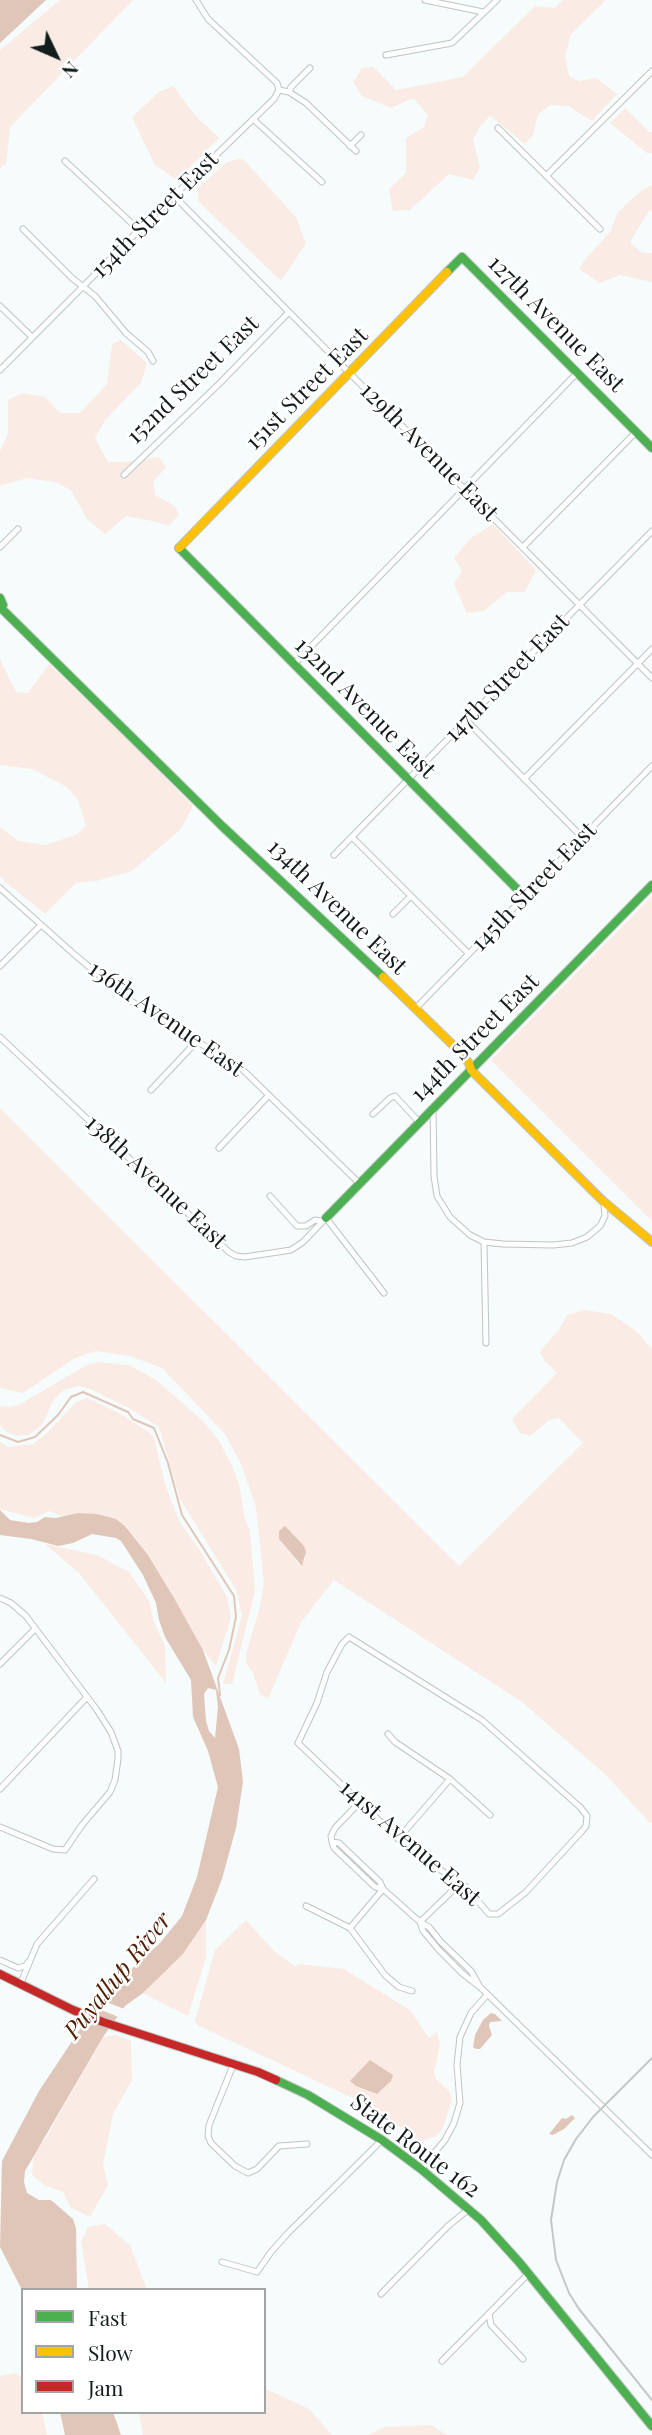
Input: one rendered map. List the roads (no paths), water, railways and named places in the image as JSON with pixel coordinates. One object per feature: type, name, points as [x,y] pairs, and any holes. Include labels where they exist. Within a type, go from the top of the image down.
[{"type":"street","points":[[196,0],[208,19],[277,83],[279,90],[289,92],[306,103],[356,151]]},
{"type":"street","points":[[425,0],[483,12]]},
{"type":"street","points":[[386,55],[452,43],[497,0]]},
{"type":"street","points":[[289,92],[291,86],[310,68]]},
{"type":"street","points":[[546,176],[652,71]]},
{"type":"street","name":"154th Street East","points":[[0,370],[274,99],[279,90]]},
{"type":"street","points":[[253,119],[322,182]]},
{"type":"street","points":[[498,128],[600,229]]},
{"type":"street","points":[[350,146],[361,135]]},
{"type":"street","points":[[65,161],[139,230]]},
{"type":"street","name":"129th Avenue East","points":[[175,197],[652,678]]},
{"type":"street","points":[[23,229],[72,278],[84,286],[126,333],[148,352],[153,361]]},
{"type":"street","name":"151st Street East","points":[[178,547],[462,257]]},
{"type":"street","name":"127th Avenue East","points":[[462,257],[652,448]]},
{"type":"street","points":[[0,306],[32,337]]},
{"type":"street","name":"152nd Street East","points":[[124,475],[289,312]]},
{"type":"street","points":[[294,664],[577,373]]},
{"type":"street","points":[[523,547],[636,432]]},
{"type":"street","points":[[0,547],[18,529]]},
{"type":"street","name":"147th Street East","points":[[334,855],[652,531]]},
{"type":"street","name":"132nd Avenue East","points":[[178,547],[524,896]]},
{"type":"street","name":"134th Avenue East","points":[[0,598],[3,605],[1,609],[222,826],[416,1008],[469,1063],[471,1070],[603,1201],[652,1242]]},
{"type":"street","points":[[524,779],[652,649]]},
{"type":"street","points":[[466,720],[582,837]]},
{"type":"street","name":"145th Street East","points":[[416,1008],[652,766]]},
{"type":"street","points":[[352,837],[469,954]]},
{"type":"street","name":"144th Street East","points":[[324,1219],[652,885]]},
{"type":"street","name":"136th Avenue East","points":[[0,888],[129,1000],[241,1068],[359,1184]]},
{"type":"street","points":[[393,914],[411,896]]},
{"type":"street","points":[[0,966],[41,925]]},
{"type":"street","name":"138th Avenue East","points":[[0,1037],[224,1248],[236,1256],[291,1250],[303,1242],[324,1219]]},
{"type":"street","points":[[151,1090],[198,1040]]},
{"type":"street","points":[[219,1148],[269,1095]]},
{"type":"street","points":[[373,1114],[394,1096],[419,1122]]},
{"type":"street","points":[[433,1108],[433,1176],[437,1196],[445,1211],[461,1228],[484,1242],[552,1245],[579,1241],[597,1230],[603,1221],[606,1212],[603,1201]]},
{"type":"street","points":[[270,1196],[297,1226],[306,1226],[315,1220],[324,1219],[384,1293]]},
{"type":"street","points":[[484,1242],[486,1343]]},
{"type":"street","points":[[0,1598],[17,1607],[35,1629],[111,1732],[118,1751],[118,1766],[110,1792],[76,1832],[65,1850],[53,1849],[0,1827]]},
{"type":"street","points":[[0,1664],[35,1629]]},
{"type":"street","name":"141st Avenue East","points":[[349,1637],[482,1720],[580,1807],[588,1819],[582,1831],[526,1892],[493,1915],[458,1881],[417,1855],[398,1839],[360,1802],[301,1747],[298,1741],[317,1703],[331,1664],[349,1637]]},
{"type":"street","points":[[0,1789],[87,1697]]},
{"type":"street","points":[[388,1734],[395,1742],[450,1779],[490,1815]]},
{"type":"street","points":[[398,1839],[450,1779]]},
{"type":"street","points":[[360,1802],[331,1834],[332,1842],[339,1843],[380,1882],[383,1889],[429,1927],[471,1971],[487,1995],[652,2155]]},
{"type":"street","points":[[0,1960],[22,1968],[43,1937],[94,1879]]},
{"type":"street","points":[[420,1922],[450,1893],[458,1881]]},
{"type":"street","points":[[350,1928],[383,1889]]},
{"type":"street","points":[[306,1906],[350,1928],[385,1975],[399,1987],[412,1991]]},
{"type":"street","points":[[20,1985],[30,1959]]},
{"type":"street","name":"State Route 162","points":[[0,1974],[73,2010],[234,2063],[308,2095],[382,2140],[469,2209],[528,2273],[652,2426]]},
{"type":"street","points":[[421,2169],[445,2140],[454,2123],[460,2103],[457,2065],[460,2038],[471,2013],[487,1995]]},
{"type":"street","points":[[234,2063],[209,2125],[208,2136],[211,2143],[235,2166],[247,2173],[257,2169],[279,2146],[307,2144]]},
{"type":"street","points":[[222,2262],[257,2273],[288,2233],[382,2140]]},
{"type":"street","points":[[381,2294],[448,2226],[469,2209]]},
{"type":"street","points":[[442,2361],[528,2273]]},
{"type":"street","points":[[488,2315],[491,2325],[523,2359]]},
{"type":"waterway","points":[[0,1435],[18,1442],[35,1437],[58,1415],[71,1397],[83,1392],[128,1412],[133,1419],[154,1428],[168,1463],[182,1515],[234,1596],[236,1617],[229,1650],[218,1678],[220,1695]]},
{"type":"railway","points":[[652,2058],[593,2117],[576,2139],[564,2160],[557,2182],[551,2220],[556,2260],[569,2293],[652,2400]]},
{"type":"water label","name":"Puyallup River","points":[[118,1976]]}]
